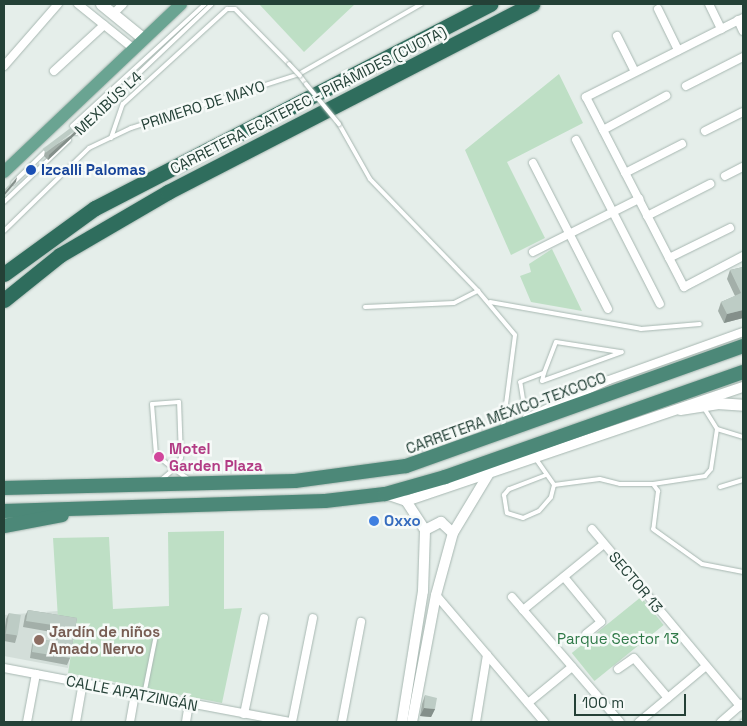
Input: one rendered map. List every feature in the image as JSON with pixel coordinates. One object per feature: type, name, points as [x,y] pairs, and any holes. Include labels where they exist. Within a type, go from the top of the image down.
[{"type":"highway","name":"CARRETERA ECATEPEC - PIRÁMIDES (CUOTA)","points":[[4,274],[95,208],[491,4]]},
{"type":"highway","name":"CARRETERA ECATEPEC - PIRÁMIDES (CUOTA)","points":[[4,300],[60,255],[168,192],[532,4]]},
{"type":"highway","name":"CARRETERA MÉXICO-TEXCOCO","points":[[4,488],[295,481],[406,466],[504,433],[527,421],[743,346]]},
{"type":"highway","points":[[4,511],[325,501],[385,494],[454,474],[743,372]]},
{"type":"highway","points":[[4,526],[79,509]]},
{"type":"main road","points":[[101,4],[144,39]]},
{"type":"main road","points":[[4,172],[181,4]]},
{"type":"main road","points":[[680,408],[702,405],[743,405]]},
{"type":"street","points":[[4,66],[58,4]]},
{"type":"street","points":[[78,4],[134,49]]},
{"type":"street","points":[[113,14],[123,4]]},
{"type":"street","points":[[709,4],[722,28]]},
{"type":"street","points":[[658,9],[678,50]]},
{"type":"street","points":[[743,31],[740,19],[586,97],[684,287],[743,256]]},
{"type":"street","points":[[54,71],[104,25]]},
{"type":"street","points":[[617,36],[635,72]]},
{"type":"street","points":[[686,86],[743,57]]},
{"type":"street","points":[[603,130],[666,96]]},
{"type":"street","points":[[705,131],[743,112]]},
{"type":"street","points":[[576,140],[660,304]]},
{"type":"street","points":[[625,173],[682,144]]},
{"type":"street","points":[[533,163],[608,309]]},
{"type":"street","points":[[725,176],[743,167]]},
{"type":"street","points":[[647,216],[710,184]]},
{"type":"street","points":[[533,252],[639,200]]},
{"type":"street","points":[[669,258],[730,228]]},
{"type":"street","points":[[527,421],[609,380],[743,332]]},
{"type":"street","points":[[385,494],[406,500],[536,459],[743,387]]},
{"type":"street","points":[[412,722],[436,594],[453,533],[488,475]]},
{"type":"street","points":[[402,722],[423,591],[425,530],[406,500]]},
{"type":"street","points":[[425,530],[441,522],[453,533]]},
{"type":"street","name":"SECTOR 13","points":[[592,529],[706,666],[741,705]]},
{"type":"street","name":"SECTOR 13","points":[[523,610],[604,544]]},
{"type":"street","points":[[564,577],[601,622],[586,634]]},
{"type":"street","points":[[436,594],[544,722]]},
{"type":"street","points":[[512,597],[620,722]]},
{"type":"street","points":[[235,722],[241,714],[264,618]]},
{"type":"street","points":[[287,722],[313,618]]},
{"type":"street","points":[[342,722],[361,622]]},
{"type":"street","points":[[476,722],[487,655]]},
{"type":"street","points":[[618,669],[634,658],[668,698]]},
{"type":"street","points":[[639,722],[706,666]]},
{"type":"street","points":[[528,703],[572,667]]},
{"type":"street","name":"CALLE APATZINGÁN","points":[[4,668],[287,722]]},
{"type":"street","points":[[27,722],[36,674]]},
{"type":"street","points":[[76,722],[83,683]]},
{"type":"street","points":[[130,722],[135,693]]},
{"type":"street","points":[[186,722],[189,704]]},
{"type":"street","points":[[721,722],[741,705]]},
{"type":"lane","name":"MEXIBÚS L4","points":[[4,192],[204,4]]},
{"type":"lane","name":"MEXIBÚS L4","points":[[4,202],[212,4]]},
{"type":"lane","name":"PRIMERO DE MAYO","points":[[4,231],[89,148],[111,138],[299,74],[421,4]]},
{"type":"lane","points":[[111,138],[123,104],[227,9],[234,9],[300,76],[339,124],[370,179],[490,302],[515,335],[504,433]]},
{"type":"lane","points":[[365,307],[454,303],[478,291]]},
{"type":"lane","points":[[490,302],[641,329],[700,324]]},
{"type":"lane","points":[[527,421],[518,384],[544,372],[556,342],[622,352],[542,381],[544,372]]},
{"type":"lane","points":[[156,484],[174,469],[181,458],[179,402],[152,404],[156,456],[174,469],[195,483]]},
{"type":"lane","points":[[554,486],[600,479],[620,484],[653,484],[705,476],[711,469],[717,429],[702,405]]},
{"type":"lane","points":[[717,429],[743,437]]},
{"type":"lane","points":[[536,459],[554,486]]},
{"type":"lane","points":[[546,475],[509,489],[504,495],[507,513],[523,518],[539,511],[551,498],[554,486]]},
{"type":"lane","points":[[720,487],[743,480]]},
{"type":"lane","points":[[653,484],[658,491],[653,529],[702,564],[743,572]]},
{"type":"lane","points":[[144,695],[155,640]]},
{"type":"shaded area","name":"Jardín de niños Amado Nervo","points":[[58,611],[58,619],[76,624],[68,668],[4,656],[4,615]]},
{"type":"green space","points":[[259,4],[355,4],[304,52]]},
{"type":"green space","points":[[559,74],[583,123],[507,162],[545,238],[511,255],[465,150]]},
{"type":"green space","points":[[552,249],[582,311],[531,302],[520,276],[531,272],[529,264]]},
{"type":"green space","points":[[224,531],[224,609],[242,608],[222,703],[68,673],[76,624],[58,619],[53,538],[109,537],[113,609],[169,606],[168,532]]},
{"type":"green space","name":"Parque Sector 13","points":[[641,597],[664,625],[594,681],[572,653]]},
{"type":"building","points":[[77,123],[80,127],[46,153],[43,149]]},
{"type":"building","points":[[17,177],[4,193],[4,190]]},
{"type":"building","points":[[743,267],[743,310],[727,314],[721,302],[741,293],[730,270]]},
{"type":"building","points":[[28,610],[77,618],[70,658],[32,652],[34,638],[57,642],[59,626],[26,621]]},
{"type":"building","points":[[9,613],[21,615],[18,636],[6,634]]},
{"type":"building","points":[[425,695],[437,698],[435,709],[424,708]]},
{"type":"place","name":"Izcalli Palomas","points":[[31,170]]},
{"type":"place","name":"Motel Garden Plaza","points":[[159,457]]},
{"type":"place","name":"Oxxo","points":[[374,521]]},
{"type":"place","name":"Jardín de niños Amado Nervo","points":[[39,640]]}]
